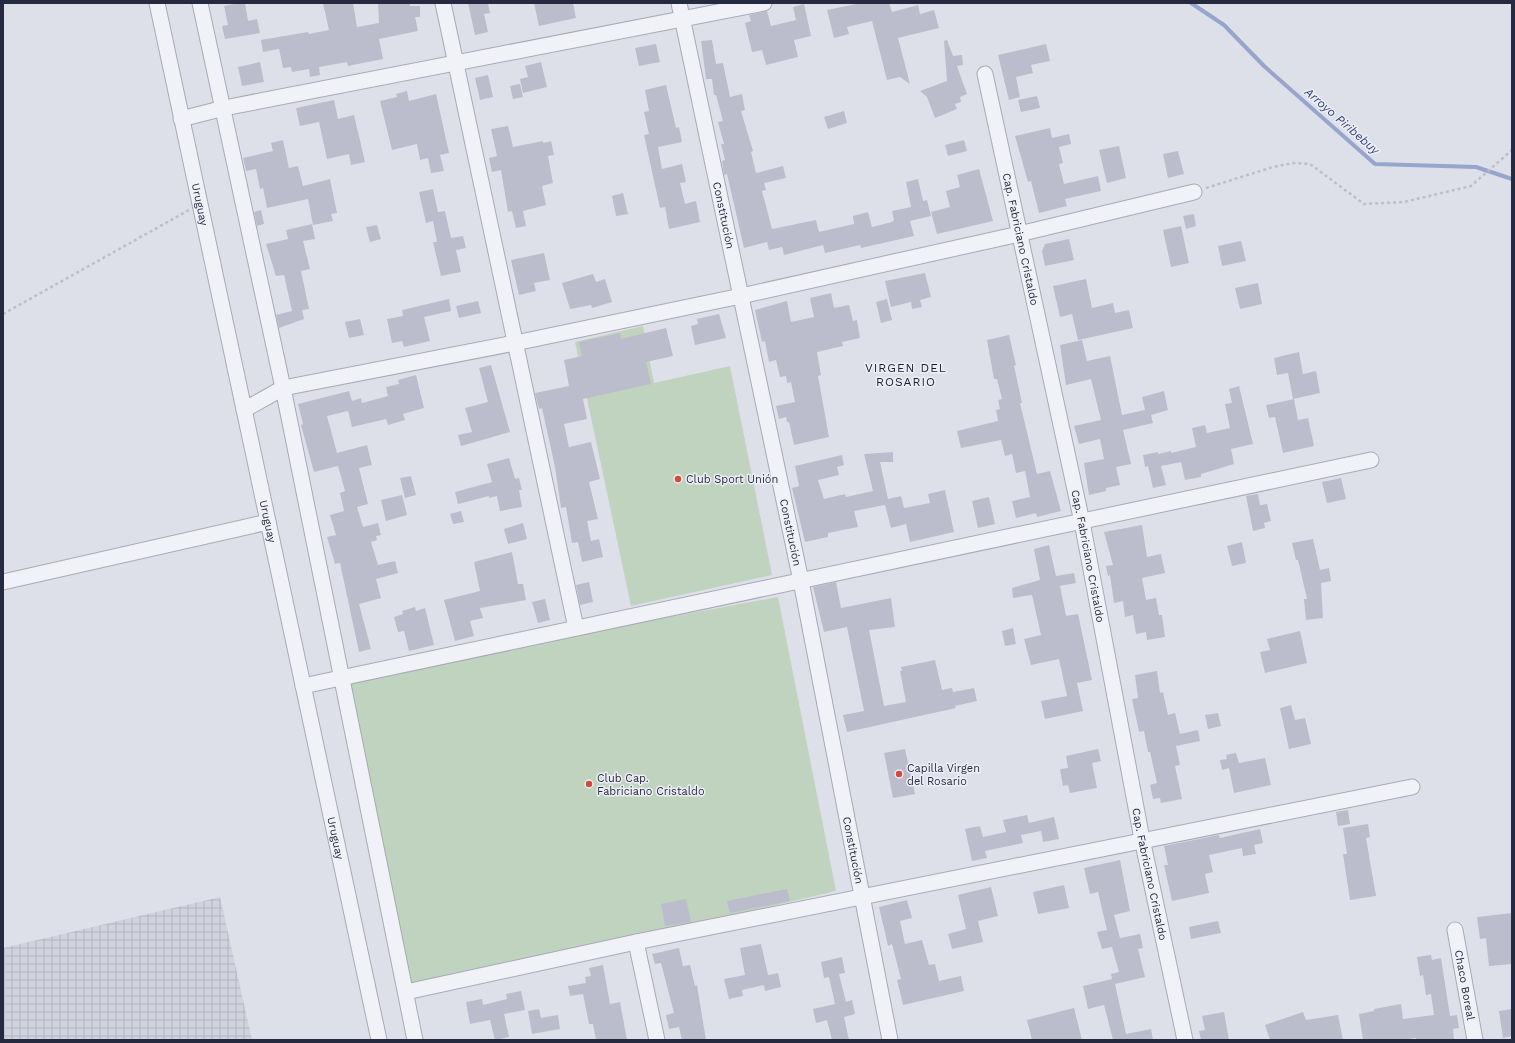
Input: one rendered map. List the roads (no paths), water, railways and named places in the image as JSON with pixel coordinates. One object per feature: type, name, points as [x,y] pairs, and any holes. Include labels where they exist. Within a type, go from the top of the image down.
[{"type":"street","name":"Uruguay","points":[[157,3],[378,1040]]},
{"type":"street","points":[[200,3],[224,108],[283,388],[415,1040]]},
{"type":"street","points":[[443,3],[576,628]]},
{"type":"street","name":"Constitución","points":[[679,3],[801,581],[890,1040]]},
{"type":"street","points":[[181,119],[224,108],[683,20],[764,3]]},
{"type":"street","name":"Cap. Fabriciano Cristaldo","points":[[984,74],[1082,522],[1142,839],[1185,1040]]},
{"type":"street","points":[[244,410],[283,388],[515,343],[741,296],[1019,234],[1194,192]]},
{"type":"street","points":[[303,686],[1371,460]]},
{"type":"street","points":[[3,582],[268,522]]},
{"type":"street","points":[[406,992],[636,942],[1142,839],[1412,786]]},
{"type":"street","name":"Chaco Boreal","points":[[1455,930],[1475,1040]]},
{"type":"street","points":[[636,942],[657,1040]]},
{"type":"waterway","name":"Arroyo Piribebuy","points":[[1191,3],[1224,25],[1264,66],[1375,164],[1476,167],[1512,179]]},
{"type":"place","name":"Club Sport Unión","points":[[678,479]]},
{"type":"place","name":"Capilla Virgen del Rosario","points":[[899,774]]},
{"type":"place","name":"Club Cap. Fabriciano Cristaldo","points":[[589,784]]},
{"type":"district","name":"VIRGEN DEL ROSARIO","points":[[906,375]]}]
